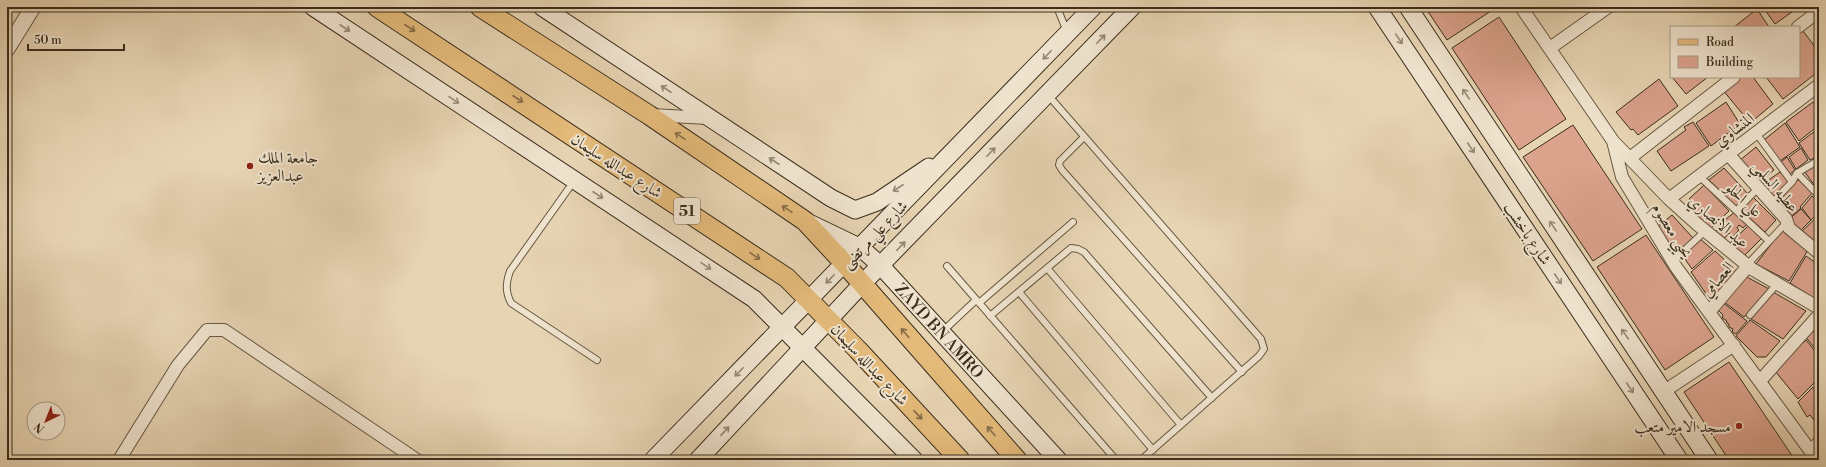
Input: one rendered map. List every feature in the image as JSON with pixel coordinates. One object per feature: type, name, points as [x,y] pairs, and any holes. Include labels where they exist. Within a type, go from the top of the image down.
[{"type":"main road","points":[[313,7],[754,299],[914,460]]},
{"type":"main road","name":"شارع عبدالله سليمان","points":[[377,7],[787,278],[829,320],[960,460]]},
{"type":"main road","points":[[542,7],[831,198],[855,210],[877,202],[954,151]]},
{"type":"main road","name":"شارع علي مرتضى","points":[[653,460],[861,248],[1093,7]]},
{"type":"main road","name":"شارع علي مرتضى","points":[[698,460],[862,284],[1132,7]]},
{"type":"main road","name":"شارع باخشب","points":[[1377,7],[1679,460]]},
{"type":"main road","name":"شارع باخشب","points":[[1408,7],[1709,460]]},
{"type":"main road","points":[[487,10],[649,115],[806,221],[1017,460]]},
{"type":"main road","name":"ZAYD BN AMRO","points":[[806,221],[861,248],[881,266],[1058,460]]},
{"type":"street","points":[[7,49],[33,7]]},
{"type":"street","name":"يحيي معصوم","points":[[1521,7],[1613,141],[1622,177],[1673,261],[1817,460]]},
{"type":"street","points":[[1550,48],[1608,7]]},
{"type":"street","points":[[1799,26],[1819,10]]},
{"type":"street","points":[[1630,158],[1733,78]]},
{"type":"street","name":"المنشاوي","points":[[1669,199],[1818,88]]},
{"type":"street","points":[[649,115],[709,118]]},
{"type":"street","name":"عيد الانصاري","points":[[1613,141],[1669,199],[1705,231],[1748,265],[1777,284],[1819,308]]},
{"type":"street","name":"عطيه السلمي","points":[[1728,154],[1772,203],[1787,222],[1789,228],[1819,253]]},
{"type":"street","name":"العصامي","points":[[1709,312],[1748,265]]},
{"type":"street","points":[[1760,381],[1819,315]]},
{"type":"street","points":[[119,460],[178,365],[207,330],[224,330],[417,460]]},
{"type":"street","points":[[1663,392],[1734,345]]},
{"type":"lane","points":[[1057,7],[1068,34]]},
{"type":"lane","points":[[1047,95],[1261,339],[1264,349],[1242,372],[1141,460]]},
{"type":"lane","points":[[1756,133],[1792,182]]},
{"type":"lane","points":[[1084,137],[1060,161],[1059,165],[1062,170],[1242,372]]},
{"type":"lane","points":[[1772,203],[1792,182],[1797,173],[1819,160]]},
{"type":"lane","points":[[1797,173],[1819,196]]},
{"type":"lane","name":"علي الحلو","points":[[1699,176],[1769,241]]},
{"type":"lane","points":[[575,180],[510,271],[506,282],[506,294],[511,303],[598,360]]},
{"type":"lane","points":[[1737,210],[1758,188]]},
{"type":"lane","points":[[942,332],[1073,222]]},
{"type":"lane","points":[[1748,265],[1787,222]]},
{"type":"lane","points":[[1673,261],[1705,231]]},
{"type":"lane","points":[[990,316],[1071,248],[1078,249],[1084,252],[1212,398]]},
{"type":"lane","points":[[947,266],[1116,460]]},
{"type":"lane","points":[[1047,268],[1181,425]]},
{"type":"lane","points":[[1750,315],[1777,284]]},
{"type":"lane","points":[[1019,292],[1153,450]]},
{"type":"lane","points":[[1809,448],[1819,438]]},
{"type":"building","points":[[1425,7],[1493,7],[1494,9],[1447,40]]},
{"type":"building","points":[[1763,7],[1799,7],[1775,24]]},
{"type":"building","points":[[1757,9],[1768,26],[1735,26]]},
{"type":"building","points":[[1499,17],[1566,119],[1519,150],[1452,48]]},
{"type":"building","points":[[1803,31],[1819,52],[1819,71],[1783,99],[1767,78],[1800,78],[1800,33]]},
{"type":"building","points":[[1673,78],[1707,78],[1686,94]]},
{"type":"building","points":[[1737,78],[1754,78],[1773,104],[1750,123],[1722,89]]},
{"type":"building","points":[[1659,79],[1678,106],[1638,135],[1633,129],[1631,130],[1616,112]]},
{"type":"building","points":[[1726,102],[1740,124],[1711,146],[1696,123]]},
{"type":"building","points":[[1813,102],[1819,109],[1819,125],[1799,141],[1786,122]]},
{"type":"building","points":[[1693,122],[1709,146],[1671,171],[1657,151],[1686,130],[1684,127]]},
{"type":"building","points":[[1785,123],[1800,147],[1780,161],[1764,140]]},
{"type":"building","points":[[1573,125],[1642,229],[1593,261],[1523,157]]},
{"type":"building","points":[[1819,128],[1819,156],[1810,160],[1799,143]]},
{"type":"building","points":[[1756,147],[1774,170],[1757,183],[1739,161]]},
{"type":"building","points":[[1801,148],[1808,160],[1796,169],[1789,157]]},
{"type":"building","points":[[1787,157],[1795,170],[1790,174],[1781,162]]},
{"type":"building","points":[[1819,162],[1819,188],[1817,189],[1804,171]]},
{"type":"building","points":[[1724,168],[1749,195],[1737,207],[1709,180]]},
{"type":"building","points":[[1780,172],[1790,183],[1772,201],[1760,186]]},
{"type":"building","points":[[1795,179],[1803,182],[1813,192],[1800,207],[1801,208],[1790,218],[1775,201]]},
{"type":"building","points":[[1704,185],[1729,211],[1708,231],[1683,209],[1691,201],[1689,199]]},
{"type":"building","points":[[1812,196],[1819,203],[1819,212],[1811,220],[1802,208]]},
{"type":"building","points":[[1753,197],[1776,220],[1765,232],[1741,210]]},
{"type":"building","points":[[1801,209],[1811,220],[1798,233],[1788,220]]},
{"type":"building","points":[[1736,211],[1748,223],[1743,228],[1739,225],[1737,228],[1739,230],[1732,237],[1729,233],[1723,240],[1715,232],[1722,226],[1720,224]]},
{"type":"building","points":[[1672,215],[1694,239],[1678,252],[1656,228]]},
{"type":"building","points":[[1819,215],[1819,240],[1813,246],[1800,233]]},
{"type":"building","points":[[1749,225],[1762,238],[1742,258],[1727,246]]},
{"type":"building","points":[[1782,230],[1808,250],[1789,281],[1756,264]]},
{"type":"building","points":[[1646,235],[1714,337],[1665,370],[1597,267]]},
{"type":"building","points":[[1699,238],[1713,250],[1692,269],[1682,255]]},
{"type":"building","points":[[1715,251],[1738,272],[1711,301],[1691,272]]},
{"type":"building","points":[[1806,256],[1819,265],[1819,292],[1815,299],[1790,283]]},
{"type":"building","points":[[1745,276],[1769,289],[1744,317],[1723,301]]},
{"type":"building","points":[[1773,292],[1806,311],[1783,339],[1751,319]]},
{"type":"building","points":[[1722,302],[1747,321],[1736,334],[1732,332],[1733,329],[1729,327],[1726,320],[1722,318],[1723,315],[1717,309]]},
{"type":"building","points":[[1819,318],[1819,348],[1817,351],[1804,335]]},
{"type":"building","points":[[1750,320],[1780,341],[1766,357],[1757,357],[1736,336]]},
{"type":"building","points":[[1806,340],[1819,356],[1819,378],[1798,399],[1775,371]]},
{"type":"building","name":"مسجد الامير متعب","points":[[1729,362],[1795,460],[1729,460],[1684,392]]},
{"type":"building","points":[[1813,387],[1819,395],[1819,427],[1810,415],[1807,417],[1798,402]]},
{"type":"place","name":"جامعة الملك عبدالعزيز","points":[[250,166]]},
{"type":"place","name":"مسجد الامير متعب","points":[[1739,426]]}]
